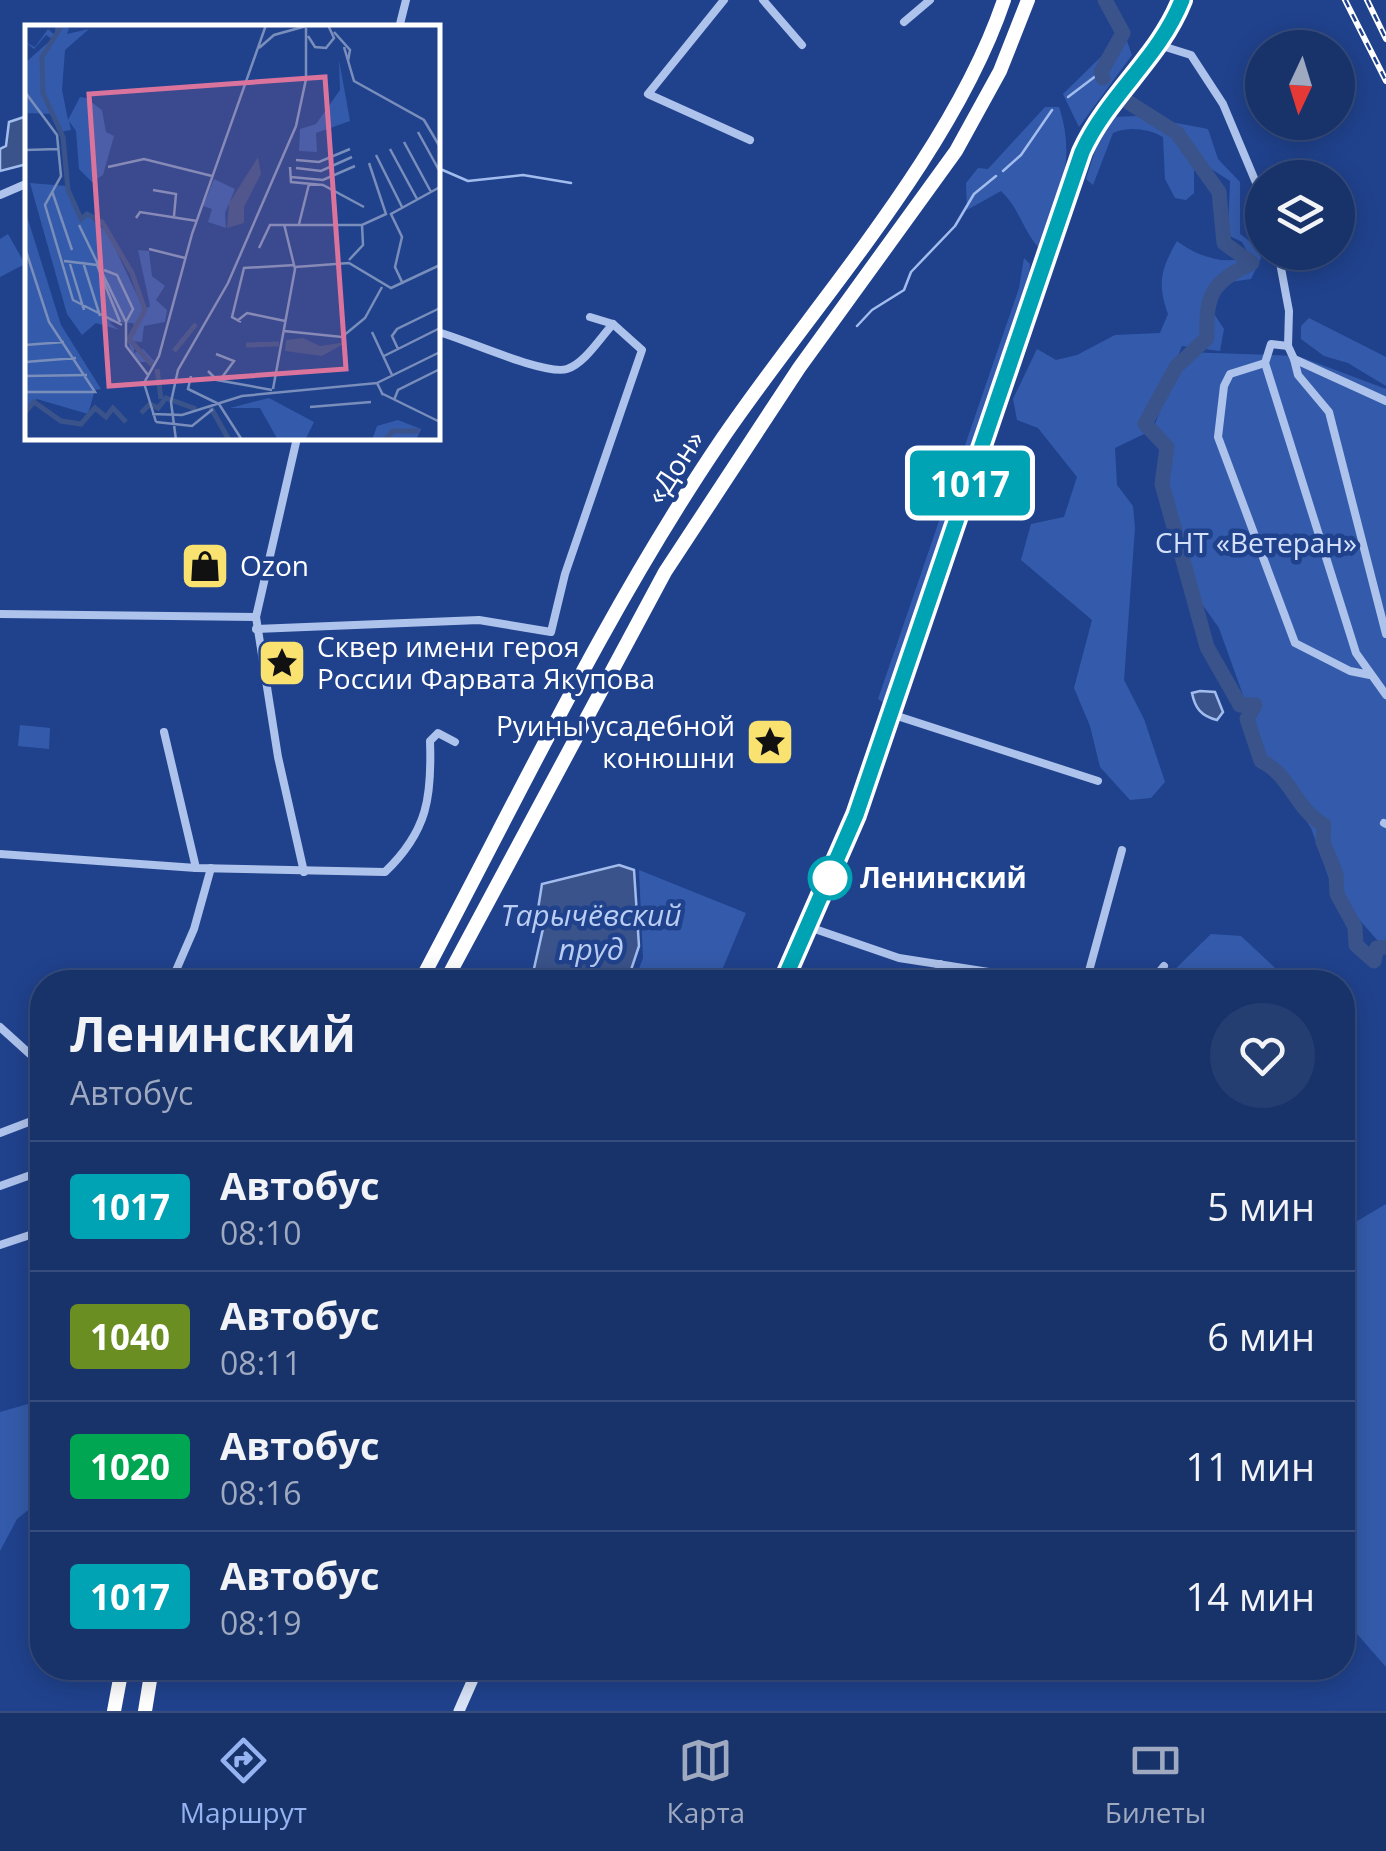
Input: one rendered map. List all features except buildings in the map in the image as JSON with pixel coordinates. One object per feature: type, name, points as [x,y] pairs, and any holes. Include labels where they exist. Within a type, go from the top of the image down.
[{"type":"highway","name":"«Дон»","points":[[426,970],[650,551],[722,440],[935,140],[978,63],[1004,0]]},
{"type":"highway","name":"«Дон»","points":[[450,970],[646,607],[710,498],[956,151],[1000,71],[1028,0]]},
{"type":"highway","points":[[114,1711],[120,1680]]},
{"type":"highway","points":[[145,1711],[150,1680]]},
{"type":"main road","points":[[789,970],[856,815],[1077,164],[1098,118],[1159,45],[1182,0]]},
{"type":"main road","points":[[459,1711],[473,1680]]},
{"type":"street","points":[[401,25],[406,0]]},
{"type":"street","points":[[724,0],[648,94],[750,140]]},
{"type":"street","points":[[763,0],[802,45]]},
{"type":"street","points":[[904,22],[930,0]]},
{"type":"street","points":[[1159,45],[1191,55],[1223,104],[1246,160]]},
{"type":"street","points":[[0,195],[25,185]]},
{"type":"street","points":[[1281,270],[1289,311],[1288,346],[1298,375],[1329,412],[1386,634]]},
{"type":"street","points":[[256,629],[479,620],[551,632],[565,574],[642,350],[612,324],[590,316]]},
{"type":"street","points":[[440,333],[532,366],[554,370],[568,369],[582,359],[612,324]]},
{"type":"street","points":[[1288,346],[1271,344],[1264,363],[1356,653],[1386,696]]},
{"type":"street","points":[[1294,359],[1386,401]]},
{"type":"street","points":[[1264,363],[1230,374],[1224,386],[1218,437],[1295,643],[1350,671],[1370,676]]},
{"type":"street","points":[[297,440],[256,629],[278,758],[304,872]]},
{"type":"street","points":[[0,614],[256,617]]},
{"type":"street","points":[[892,714],[1098,781]]},
{"type":"street","points":[[164,732],[196,868]]},
{"type":"street","points":[[0,854],[196,868],[385,872],[402,856],[432,796],[430,741],[438,733],[455,742]]},
{"type":"street","points":[[1089,970],[1122,850]]},
{"type":"street","points":[[176,970],[194,930],[211,868]]},
{"type":"street","points":[[809,927],[899,958],[978,970]]},
{"type":"street","points":[[939,970],[940,964]]},
{"type":"street","points":[[1161,970],[1164,966]]},
{"type":"street","points":[[0,1027],[30,1055]]},
{"type":"street","points":[[0,1133],[30,1122]]},
{"type":"street","points":[[0,1186],[30,1175]]},
{"type":"street","points":[[0,1246],[30,1235]]},
{"type":"green space","points":[[1127,41],[1132,55],[1079,127],[1063,94],[1112,46]]},
{"type":"green space","points":[[1045,107],[1059,107],[1066,159],[1056,206],[1045,240],[1038,247],[1001,191],[967,210],[966,183],[978,168],[988,169]]},
{"type":"green space","points":[[1139,116],[1208,129],[1218,159],[1240,182],[1240,234],[1245,238],[1245,248],[1228,235],[1230,181],[1202,163],[1194,171],[1194,193],[1186,200],[1175,198],[1165,179],[1163,137],[1157,134],[1132,129],[1113,133],[1093,185],[1086,179],[1100,135],[1112,117]]},
{"type":"green space","points":[[8,234],[25,264],[0,277],[0,239]]},
{"type":"green space","points":[[1177,241],[1212,258],[1245,257],[1245,270],[1255,270],[1251,279],[1219,287],[1207,303],[1224,329],[1220,351],[1182,346],[1146,433],[1115,448],[1117,485],[1133,506],[1135,528],[1124,680],[1144,719],[1165,782],[1151,798],[1130,800],[1100,767],[1090,726],[1074,688],[1092,620],[1021,560],[1031,524],[1064,517],[1077,477],[1038,428],[1017,420],[1013,399],[1037,349],[1056,360],[1077,355],[1115,335],[1160,333],[1168,314],[1162,276]]},
{"type":"green space","points":[[1024,258],[1030,264],[1027,294],[885,704],[878,699],[1019,288]]},
{"type":"green space","points":[[1309,318],[1386,357],[1386,386],[1348,363],[1324,356],[1301,339],[1301,326]]},
{"type":"green space","name":"СНТ «Ветеран»","points":[[1183,352],[1298,356],[1386,389],[1386,950],[1333,890],[1311,828],[1267,762],[1219,628],[1182,576],[1155,424]]},
{"type":"green space","points":[[20,725],[50,728],[49,749],[18,746]]},
{"type":"green space","points":[[639,870],[746,913],[722,970],[638,970],[643,958]]},
{"type":"green space","points":[[1211,934],[1241,936],[1277,970],[1174,970]]},
{"type":"green space","points":[[1386,1204],[1386,1667],[1355,1633],[1355,1222]]},
{"type":"green space","points":[[30,1403],[30,1509],[17,1519],[0,1551],[0,1412]]},
{"type":"water","points":[[25,117],[25,165],[0,171],[0,149],[6,146],[9,122]]},
{"type":"water","points":[[1215,692],[1223,712],[1217,720],[1197,707],[1192,693]]},
{"type":"water","name":"Тарычёвский пруд","points":[[619,865],[634,870],[639,946],[631,970],[534,970],[544,924],[538,909],[542,884]]},
{"type":"waterway","points":[[1103,78],[1101,72],[1123,33],[1105,0]]},
{"type":"waterway","points":[[1068,97],[1101,72]]},
{"type":"waterway","points":[[1128,102],[1177,133],[1219,192],[1224,243],[1252,263],[1228,276],[1214,291],[1208,310],[1207,338],[1176,367],[1145,424],[1167,447],[1162,484],[1207,647],[1240,705],[1255,705],[1247,719],[1261,761],[1279,774],[1306,810],[1324,825],[1323,842],[1336,874],[1337,894],[1355,927],[1356,945],[1374,961],[1377,948],[1386,947]]},
{"type":"waterway","points":[[1003,171],[1021,155],[1052,110]]},
{"type":"waterway","points":[[440,169],[468,181],[523,175],[571,183]]},
{"type":"waterway","points":[[857,326],[872,310],[904,290],[911,272],[955,226],[974,194],[996,176]]},
{"type":"railway","points":[[1345,0],[1386,81]]},
{"type":"railway","points":[[1367,0],[1386,39]]},
{"type":"bus line","name":"1017","points":[[788,970],[856,815],[1082,152],[1098,118],[1169,30],[1182,0]]},
{"type":"place","name":"Ozon","points":[[205,566]]},
{"type":"place","name":"Сквер имени героя России Фарвата Якупова","points":[[282,663]]},
{"type":"place","name":"Руины усадебной конюшни","points":[[770,742]]},
{"type":"place","name":"Ленинский","points":[[830,878]]}]
